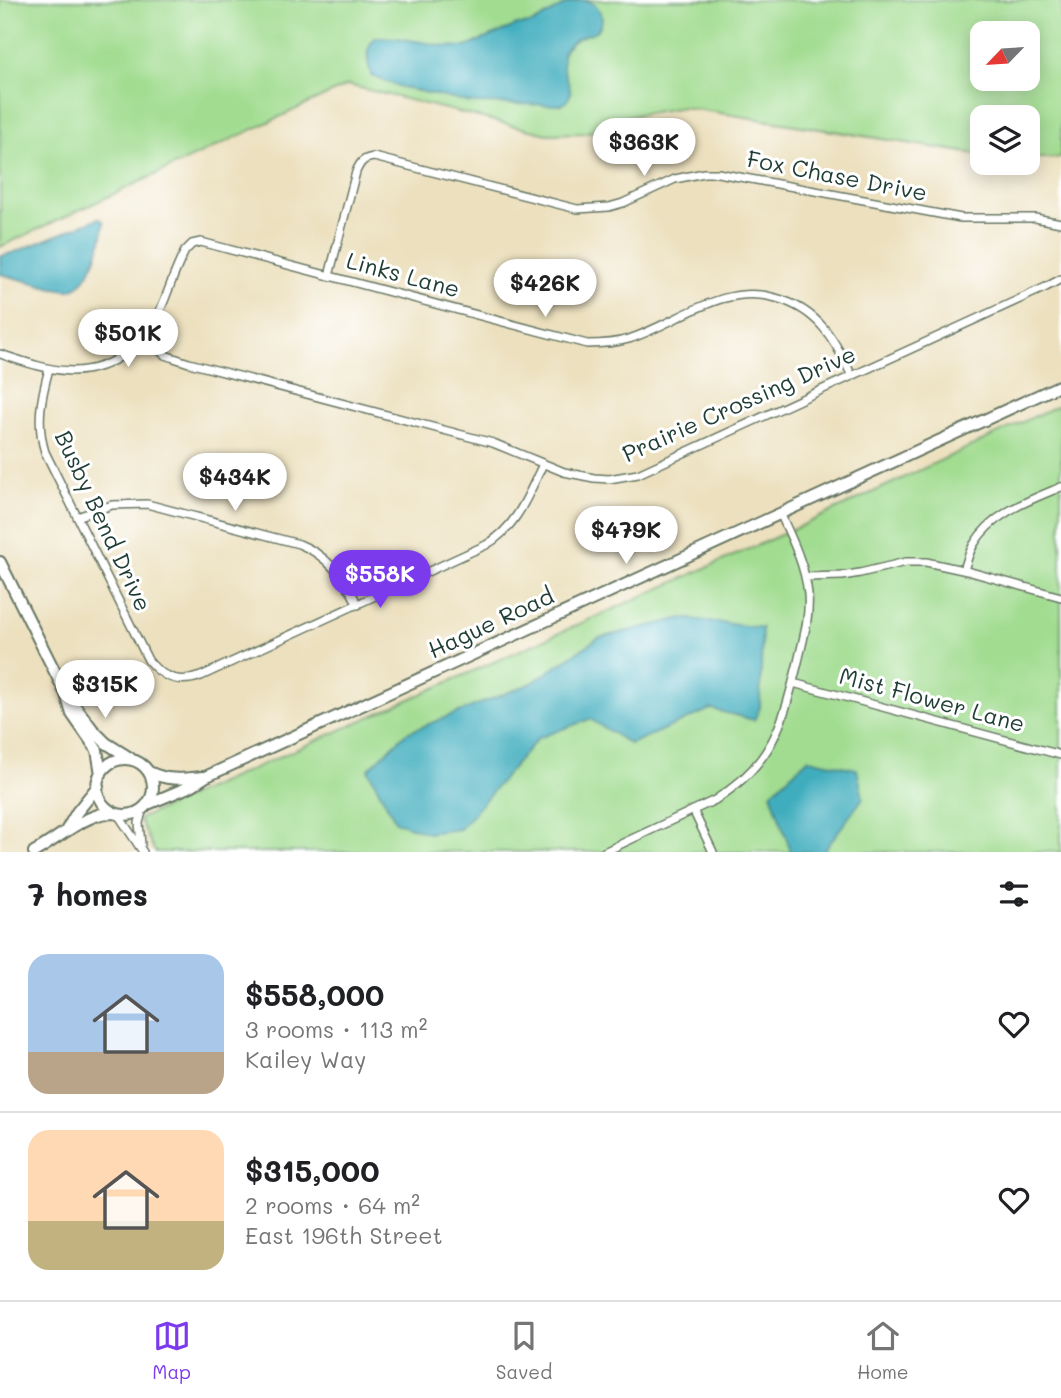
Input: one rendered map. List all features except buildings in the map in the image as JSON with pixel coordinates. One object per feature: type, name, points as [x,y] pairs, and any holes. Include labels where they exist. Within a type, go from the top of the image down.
[{"type":"main road","name":"Hague Road","points":[[145,806],[191,786],[205,776],[1061,385]]},
{"type":"main road","points":[[0,562],[66,694],[72,714],[96,750],[100,797],[102,802],[116,813]]},
{"type":"main road","points":[[34,852],[97,815],[131,814],[145,806],[153,791],[149,772],[144,766],[106,743],[66,694]]},
{"type":"main road","points":[[66,831],[108,765],[126,759],[133,760]]},
{"type":"main road","name":"Hague Road","points":[[149,772],[170,779],[205,776]]},
{"type":"street","name":"Fox Chase Drive","points":[[329,276],[356,172],[364,159],[369,157],[577,209],[609,207],[676,179],[718,173],[961,218],[1035,218],[1061,223]]},
{"type":"street","name":"Links Lane","points":[[144,338],[159,313],[182,257],[192,244],[201,242],[587,344],[629,339],[728,297],[756,294],[768,296],[791,303],[828,331],[852,376]]},
{"type":"street","name":"Prairie Crossing Drive","points":[[144,338],[156,349],[175,359],[493,443],[564,471],[608,479],[638,474],[1061,279]]},
{"type":"street","points":[[0,354],[49,369],[72,371],[98,368],[119,358],[144,338]]},
{"type":"street","name":"Busby Bend Drive","points":[[49,369],[40,408],[40,433],[49,461],[153,667],[167,677],[184,680],[201,676],[358,605]]},
{"type":"street","points":[[76,517],[112,505],[147,504],[299,544],[310,548],[330,563],[345,581],[358,605],[495,540],[519,514],[543,464]]},
{"type":"street","points":[[964,570],[974,544],[994,522],[1008,511],[1061,487]]},
{"type":"street","points":[[604,852],[729,791],[760,762],[774,739],[793,683],[808,611],[805,576],[780,513]]},
{"type":"street","points":[[805,576],[851,575],[917,561],[940,564],[1061,597]]},
{"type":"street","name":"Mist Flower Lane","points":[[793,683],[1061,755]]},
{"type":"street","points":[[142,850],[139,823],[145,806]]},
{"type":"street","points":[[693,810],[713,852]]},
{"type":"street","points":[[116,813],[142,850]]},
{"type":"green space","points":[[0,0],[1061,0],[1061,158],[1040,158],[1040,105],[970,105],[970,153],[683,107],[629,116],[586,133],[547,134],[348,85],[0,247]]},
{"type":"green space","points":[[1061,404],[1061,852],[155,852],[139,819],[803,525]]},
{"type":"water","points":[[579,0],[597,6],[602,22],[596,31],[573,41],[563,54],[563,67],[570,93],[561,105],[470,103],[401,87],[371,76],[368,51],[376,37],[466,47],[517,25],[531,24],[566,4]]},
{"type":"water","points":[[99,218],[104,222],[101,240],[90,271],[84,280],[70,290],[0,274],[0,256]]},
{"type":"water","points":[[683,618],[762,628],[760,708],[754,720],[711,709],[630,744],[590,719],[538,738],[460,829],[428,833],[396,822],[368,770],[406,733],[532,683],[598,638]]},
{"type":"water","points":[[808,759],[857,769],[863,798],[823,852],[791,852],[771,793]]}]
